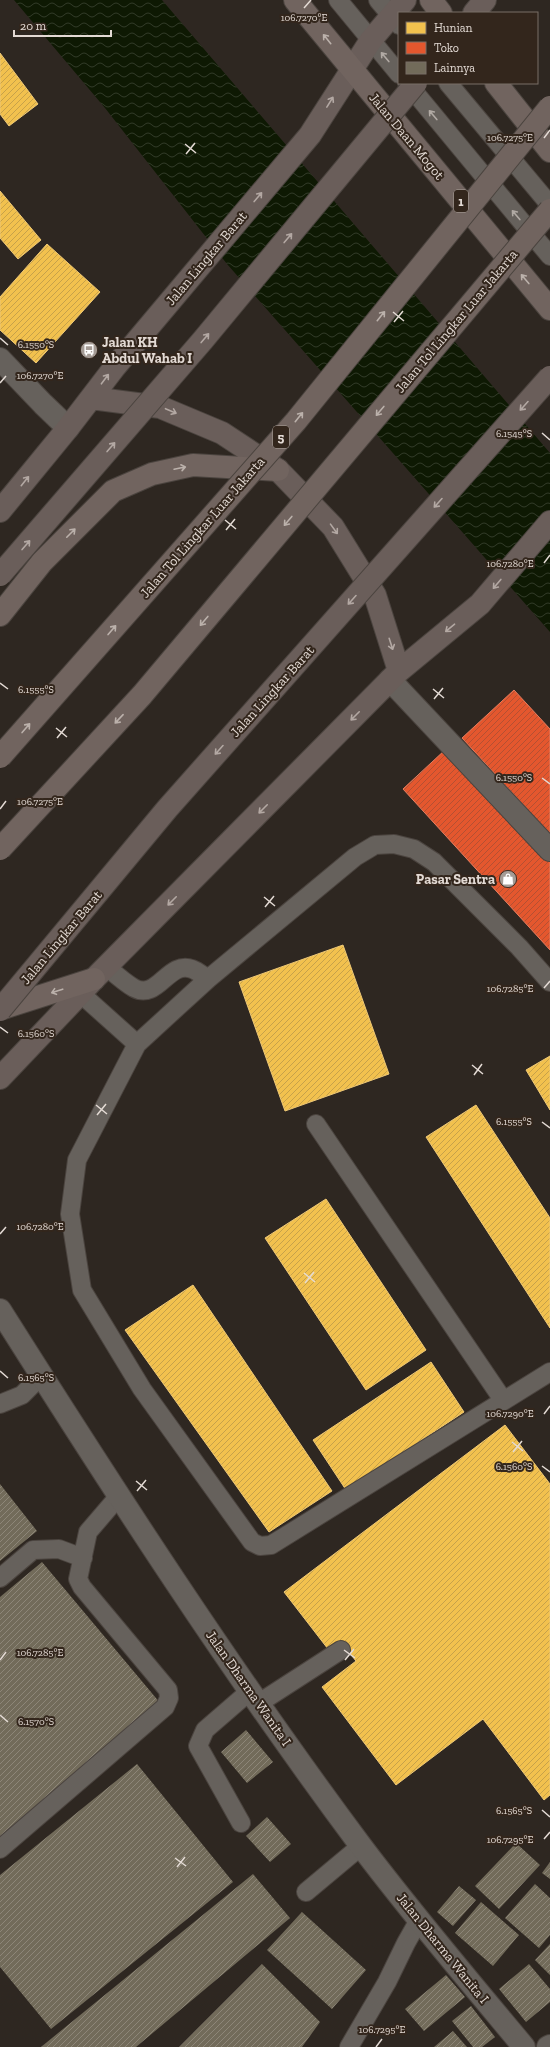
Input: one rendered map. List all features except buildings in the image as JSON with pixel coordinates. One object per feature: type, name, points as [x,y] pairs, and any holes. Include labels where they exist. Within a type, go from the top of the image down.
[{"type":"highway","name":"Jalan Daan Mogot","points":[[295,0],[550,309]]},
{"type":"highway","points":[[431,0],[440,12]]},
{"type":"highway","points":[[497,84],[550,151]]},
{"type":"highway","name":"Jalan Tol Lingkar Luar Jakarta","points":[[0,757],[296,421],[550,107]]},
{"type":"highway","name":"Jalan Tol Lingkar Luar Jakarta","points":[[0,849],[142,695],[550,210]]},
{"type":"highway","points":[[0,615],[42,562],[113,491],[152,474],[193,465],[278,470]]},
{"type":"highway","points":[[0,1010],[94,980]]},
{"type":"main road","points":[[475,12],[485,0]]},
{"type":"main road","name":"Jalan Lingkar Barat","points":[[0,511],[68,428],[114,368],[310,135],[351,69],[393,10]]},
{"type":"main road","points":[[0,575],[203,340],[415,84]]},
{"type":"main road","name":"Jalan Lingkar Barat","points":[[0,1010],[167,809],[550,377]]},
{"type":"main road","points":[[91,398],[160,407],[222,433],[278,470],[333,527],[374,595],[395,675]]},
{"type":"main road","points":[[0,1078],[94,980],[395,675],[480,604],[550,522]]},
{"type":"street","points":[[0,359],[68,428]]},
{"type":"street","points":[[395,675],[550,850]]},
{"type":"street","name":"Jalan Dharma Wanita I","points":[[0,1310],[118,1497],[254,1697],[361,1846],[419,1920],[524,2047]]},
{"type":"lane","points":[[338,0],[398,73]]},
{"type":"lane","points":[[408,84],[550,256]]},
{"type":"lane","points":[[449,84],[550,205]]},
{"type":"lane","points":[[550,982],[519,948],[434,862],[414,849],[394,844],[375,845],[355,856],[208,979],[137,1044],[77,1160],[70,1214],[82,1290],[142,1389],[252,1542],[260,1546],[271,1545],[550,1372]]},
{"type":"lane","points":[[94,980],[135,989],[154,988],[174,970],[184,967],[192,969],[208,979]]},
{"type":"lane","points":[[94,980],[137,1044]]},
{"type":"lane","points":[[316,1124],[503,1400]]},
{"type":"lane","points":[[0,1404],[22,1395],[41,1376]]},
{"type":"lane","points":[[0,1849],[165,1707],[169,1698],[168,1690],[82,1587],[78,1578],[88,1532],[118,1497]]},
{"type":"lane","points":[[0,1578],[33,1550],[59,1549],[83,1558]]},
{"type":"lane","points":[[241,1823],[198,1746],[205,1730],[254,1697],[341,1650]]},
{"type":"lane","points":[[306,1892],[361,1846]]},
{"type":"lane","points":[[349,2047],[387,1982],[419,1920]]},
{"type":"water","points":[[14,0],[162,0],[550,453],[550,632],[227,264],[105,108]]},
{"type":"place","name":"Jalan KH Abdul Wahab I","points":[[89,350]]},
{"type":"place","name":"Pasar Sentra","points":[[508,879]]}]
